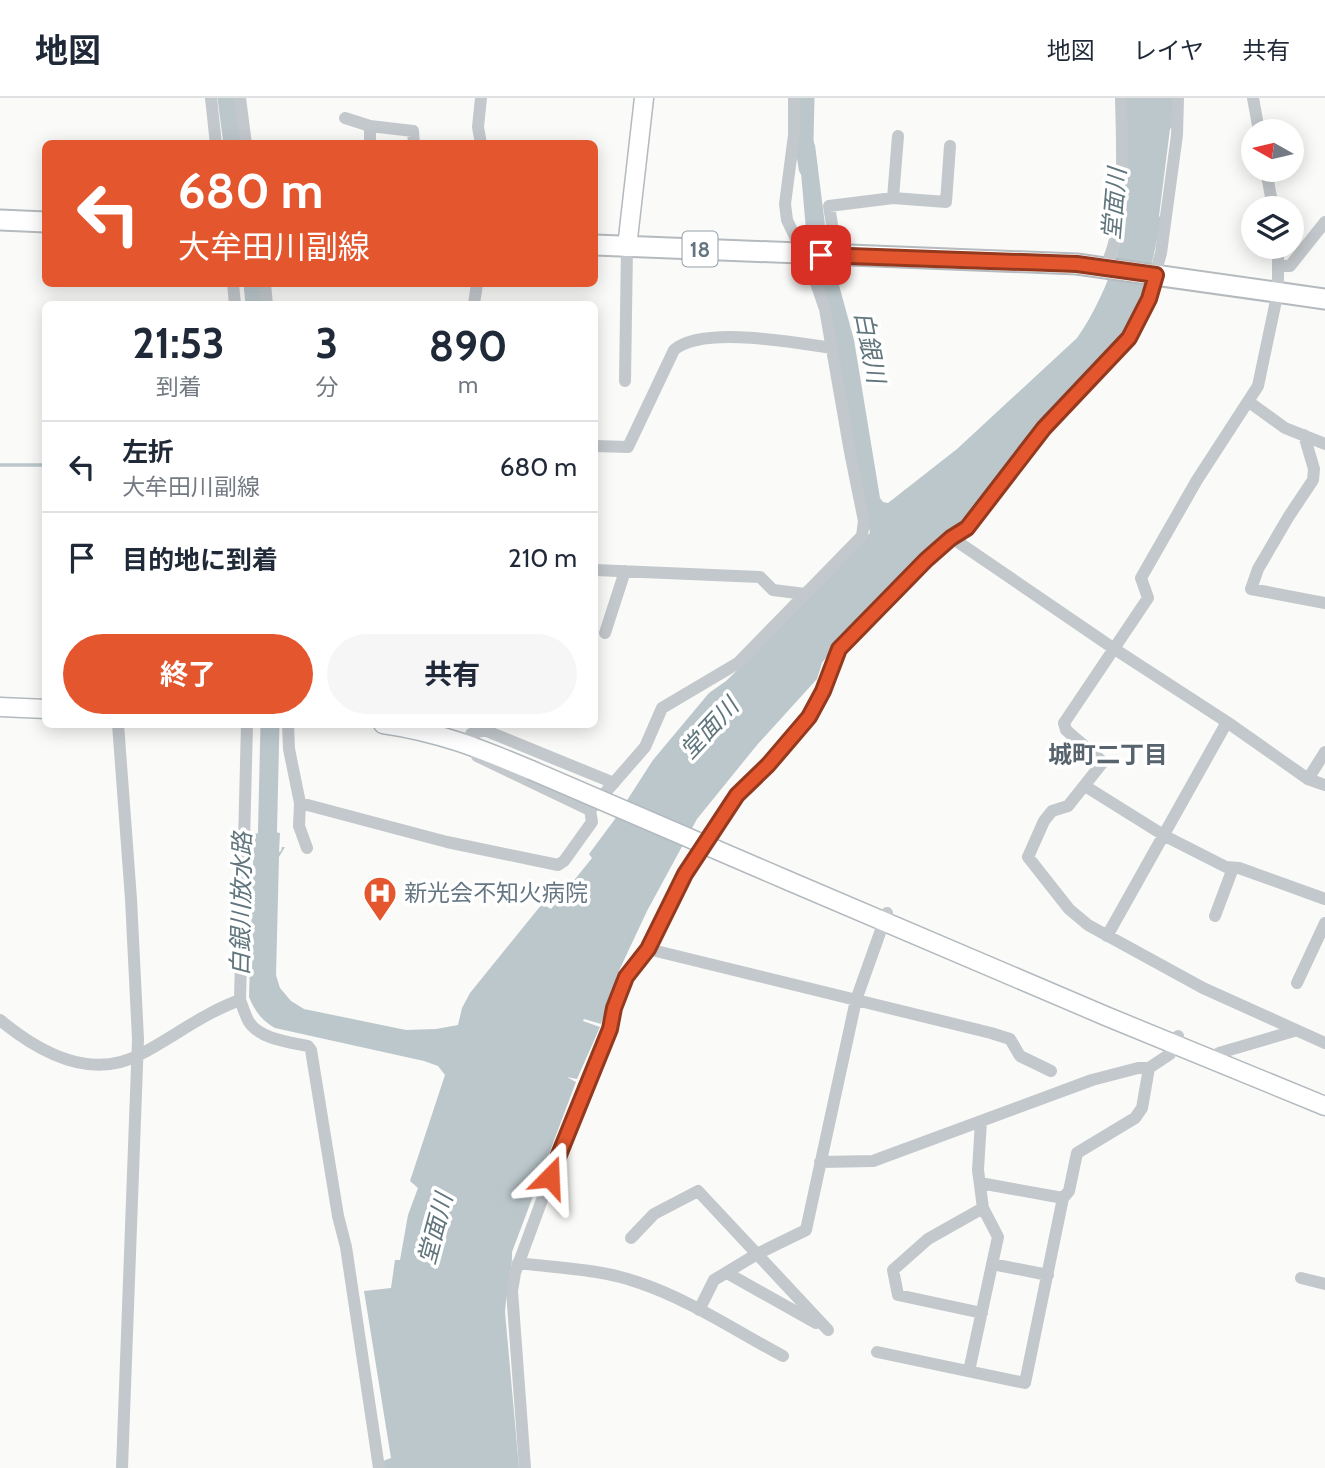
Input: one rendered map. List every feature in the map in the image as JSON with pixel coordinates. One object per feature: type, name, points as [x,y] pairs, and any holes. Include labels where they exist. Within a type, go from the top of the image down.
[{"type":"main road","points":[[0,220],[42,222]]},
{"type":"main road","name":"18","points":[[598,245],[1026,261],[1110,268],[1325,299]]},
{"type":"street","points":[[211,98],[216,140]]},
{"type":"street","points":[[240,98],[245,140]]},
{"type":"street","points":[[480,140],[478,127],[481,98]]},
{"type":"street","points":[[625,381],[627,247],[644,98]]},
{"type":"street","points":[[590,810],[645,747],[662,708],[738,663],[862,536],[864,521],[825,309],[787,220],[785,204],[794,135],[794,98]]},
{"type":"street","points":[[1110,268],[1120,197],[1122,98]]},
{"type":"street","points":[[526,1468],[512,1291],[518,1263],[610,1029],[614,1008],[624,982],[648,949],[685,874],[737,795],[768,765],[809,717],[823,691],[839,649],[926,560],[967,528],[1044,428],[1129,338],[1149,299],[1177,135],[1178,98]]},
{"type":"street","points":[[1253,98],[1257,119]]},
{"type":"street","points":[[345,118],[370,126],[413,131],[414,140]]},
{"type":"street","points":[[370,126],[370,140]]},
{"type":"street","points":[[893,198],[898,136]]},
{"type":"street","points":[[836,255],[829,206],[893,198],[946,202],[950,146]]},
{"type":"street","points":[[1278,266],[1290,266],[1325,222]]},
{"type":"street","points":[[1278,259],[1278,291],[1258,386],[1197,480],[1141,578],[1148,598],[1064,723],[1066,730],[1103,762],[1069,806],[1052,811],[1044,821],[1028,858],[1069,909],[1088,925],[1203,988],[1325,1043]]},
{"type":"street","points":[[598,446],[628,447],[674,350],[681,344],[726,337],[833,348]]},
{"type":"street","points":[[1249,401],[1285,428],[1325,444]]},
{"type":"street","points":[[1304,435],[1314,468],[1313,480],[1258,569],[1251,589],[1325,603]]},
{"type":"street","points":[[951,538],[1308,779],[1325,785]]},
{"type":"street","points":[[598,570],[760,577],[773,590],[805,594]]},
{"type":"street","points":[[605,633],[625,571]]},
{"type":"street","points":[[0,708],[42,709]]},
{"type":"street","points":[[0,719],[42,720]]},
{"type":"street","points":[[1107,936],[1227,722]]},
{"type":"street","points":[[118,728],[131,899],[138,1056],[122,1468]]},
{"type":"street","points":[[247,728],[240,1000],[249,1022],[263,1034],[308,1046],[312,1050],[338,1216],[346,1247],[379,1468]]},
{"type":"street","points":[[288,728],[289,749],[300,803],[299,826],[307,848]]},
{"type":"street","points":[[405,728],[469,738],[484,730],[614,783]]},
{"type":"street","points":[[448,728],[1217,1057],[1325,1106]]},
{"type":"street","points":[[469,738],[475,755],[590,810]]},
{"type":"street","points":[[1308,779],[1325,752]]},
{"type":"street","points":[[1085,786],[1165,836],[1226,867],[1233,867],[1325,899]]},
{"type":"street","points":[[300,803],[447,842],[558,865],[564,861],[592,822],[590,810]]},
{"type":"street","points":[[1215,916],[1233,867]]},
{"type":"street","points":[[699,1310],[714,1280],[757,1254],[806,1230],[856,1000],[885,917]]},
{"type":"street","points":[[1297,983],[1325,923]]},
{"type":"street","points":[[648,949],[1010,1039],[1020,1056],[1051,1071]]},
{"type":"street","points":[[0,1020],[54,1055],[78,1064],[97,1066],[138,1056],[202,1016],[240,1000]]},
{"type":"street","points":[[1217,1057],[1294,1031]]},
{"type":"street","points":[[820,1162],[873,1161],[1092,1080],[1138,1068],[1149,1068],[1171,1054],[1177,1040]]},
{"type":"street","points":[[1217,1057],[1325,1096]]},
{"type":"street","points":[[877,1352],[1026,1383],[1063,1198],[1069,1191],[1077,1153],[1082,1147],[1135,1118],[1142,1108],[1149,1068]]},
{"type":"street","points":[[969,1371],[998,1237],[982,1208],[978,1170],[981,1121]]},
{"type":"street","points":[[980,1183],[1063,1198]]},
{"type":"street","points":[[631,1238],[654,1214],[698,1191],[828,1330],[727,1273]]},
{"type":"street","points":[[982,1208],[928,1239],[893,1270],[898,1295],[982,1313]]},
{"type":"street","points":[[518,1263],[605,1274],[640,1283],[699,1310],[783,1356]]},
{"type":"street","points":[[992,1264],[1048,1275]]},
{"type":"street","points":[[1301,1278],[1325,1284]]},
{"type":"water","name":"堂面川","points":[[1123,98],[1174,98],[1173,126],[1170,129],[1159,216],[1161,218],[1155,249],[1143,293],[1123,335],[962,527],[833,648],[822,663],[817,679],[757,745],[697,819],[647,911],[617,975],[601,1024],[584,1019],[583,1021],[600,1027],[577,1079],[567,1077],[576,1082],[512,1252],[505,1312],[519,1468],[384,1468],[383,1461],[391,1458],[364,1291],[391,1288],[395,1260],[400,1260],[408,1215],[418,1188],[410,1181],[445,1075],[438,1066],[424,1061],[275,1028],[259,1015],[249,997],[254,833],[261,834],[262,826],[275,828],[275,832],[280,833],[279,852],[285,847],[279,857],[276,975],[280,988],[291,1001],[304,1009],[406,1030],[458,1025],[462,1008],[470,993],[542,904],[551,909],[592,858],[589,854],[653,760],[709,693],[749,659],[793,609],[870,533],[816,268],[807,242],[797,146],[799,143],[813,142],[815,145],[827,241],[854,340],[880,498],[888,503],[957,449],[1077,338],[1085,326],[1108,281],[1122,233],[1125,188]]},
{"type":"waterway","name":"白銀川放水路","points":[[227,98],[232,140]]},
{"type":"waterway","name":"白銀川","points":[[805,98],[804,140],[808,168]]},
{"type":"waterway","name":"白銀川放水路","points":[[253,287],[255,301]]},
{"type":"waterway","points":[[0,465],[42,465]]},
{"type":"waterway","name":"白銀川放水路","points":[[267,852],[270,728]]},
{"type":"place","name":"新光会不知火病院","points":[[380,923]]},
{"type":"district","name":"城町二丁目","points":[[1108,754]]},
{"type":"route","points":[[550,1177],[610,1029],[614,1008],[626,977],[648,949],[685,874],[737,795],[768,765],[809,717],[823,691],[839,649],[926,560],[967,528],[1044,428],[1129,338],[1149,299],[1156,275],[1077,264],[821,255]]}]
